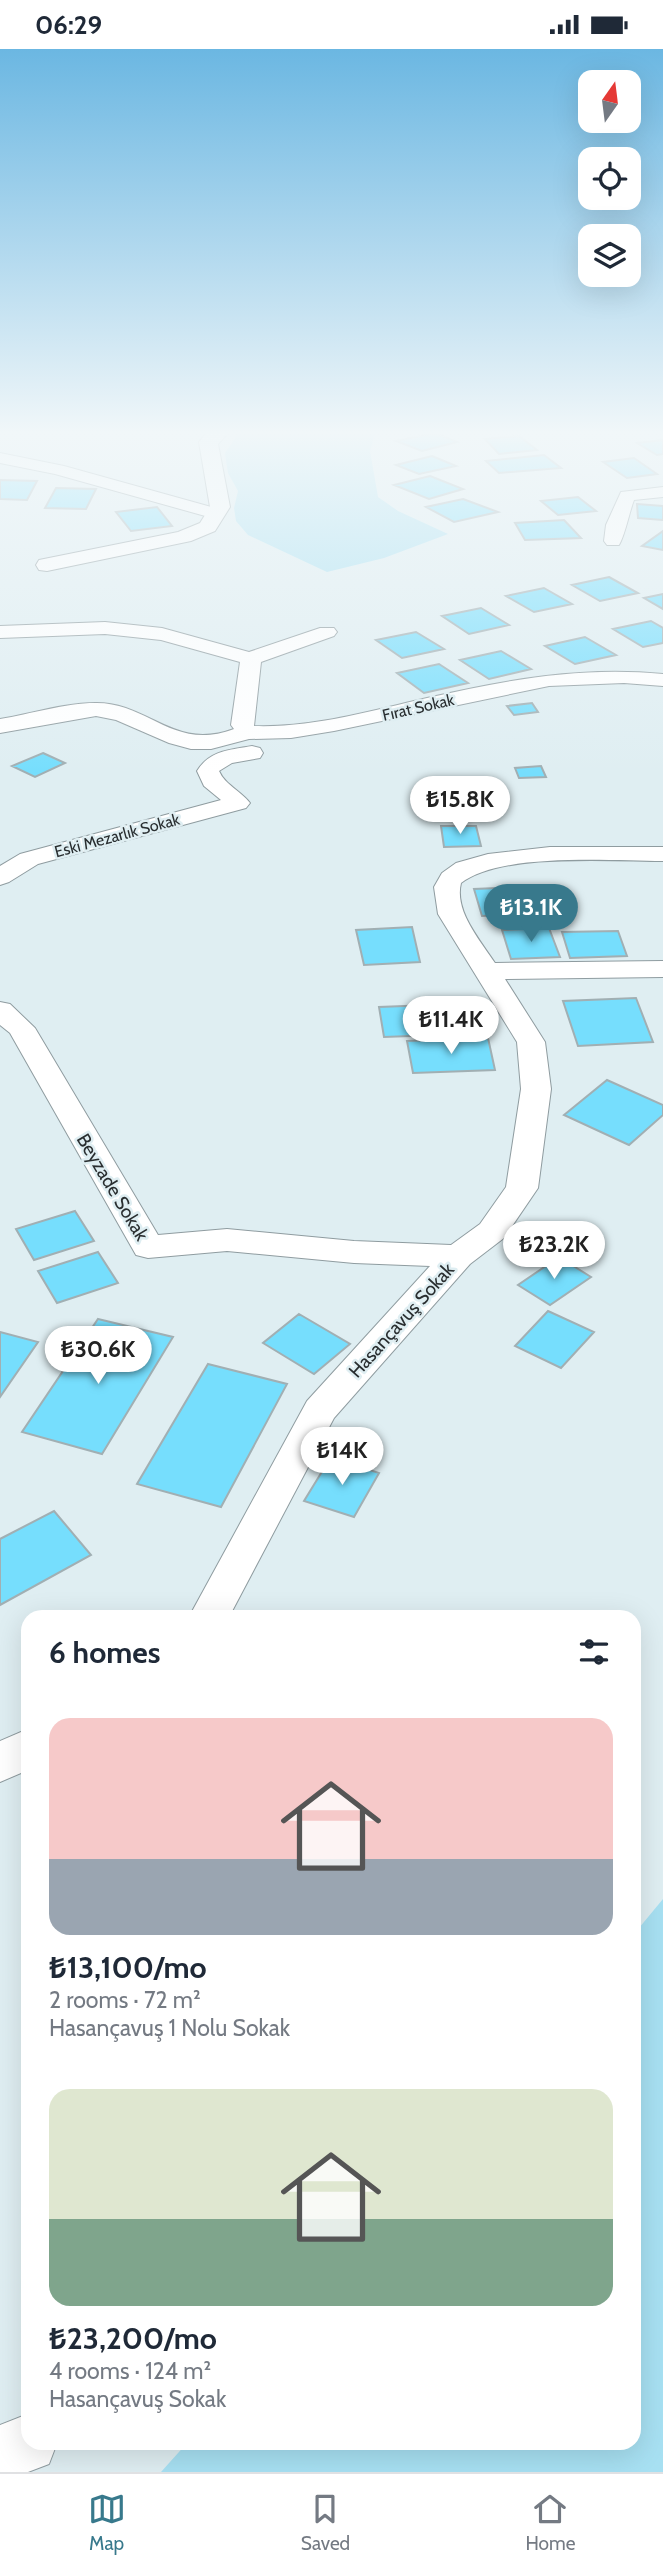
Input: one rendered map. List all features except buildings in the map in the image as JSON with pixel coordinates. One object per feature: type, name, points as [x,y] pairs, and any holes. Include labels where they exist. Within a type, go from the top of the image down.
[{"type":"street","points":[[47,565],[135,547]]},
{"type":"street","points":[[169,620],[221,636],[251,659]]},
{"type":"street","points":[[0,632],[105,628],[162,634],[251,659],[327,632]]},
{"type":"street","points":[[247,732],[242,725],[251,659]]},
{"type":"street","name":"Fırat Sokak","points":[[0,726],[96,709],[111,710],[187,741],[204,743],[225,740],[247,732],[267,734],[306,729],[410,710],[487,689],[567,676],[618,674],[663,680]]},
{"type":"street","name":"Eski Mezarlık Sokak","points":[[0,877],[29,859],[238,803],[212,781],[208,771],[210,765],[224,758],[287,743],[306,729]]},
{"type":"street","name":"Hasançavuş Sokak","points":[[213,1610],[320,1410],[458,1256],[492,1231],[522,1188],[536,1089],[531,1042],[451,914],[446,892],[452,877],[472,863],[538,855],[663,854]]},
{"type":"street","points":[[486,971],[663,969]]},
{"type":"street","name":"Beyzade Sokak","points":[[0,1010],[21,1028],[148,1247],[227,1240],[354,1252],[458,1256]]},
{"type":"street","points":[[0,1763],[21,1752]]},
{"type":"street","points":[[0,2454],[21,2446]]},
{"type":"shaded area","points":[[274,547],[413,547],[384,558],[327,572]]},
{"type":"shaded area","points":[[663,1899],[663,2472],[161,2472],[181,2450],[641,2450],[641,1926]]}]
